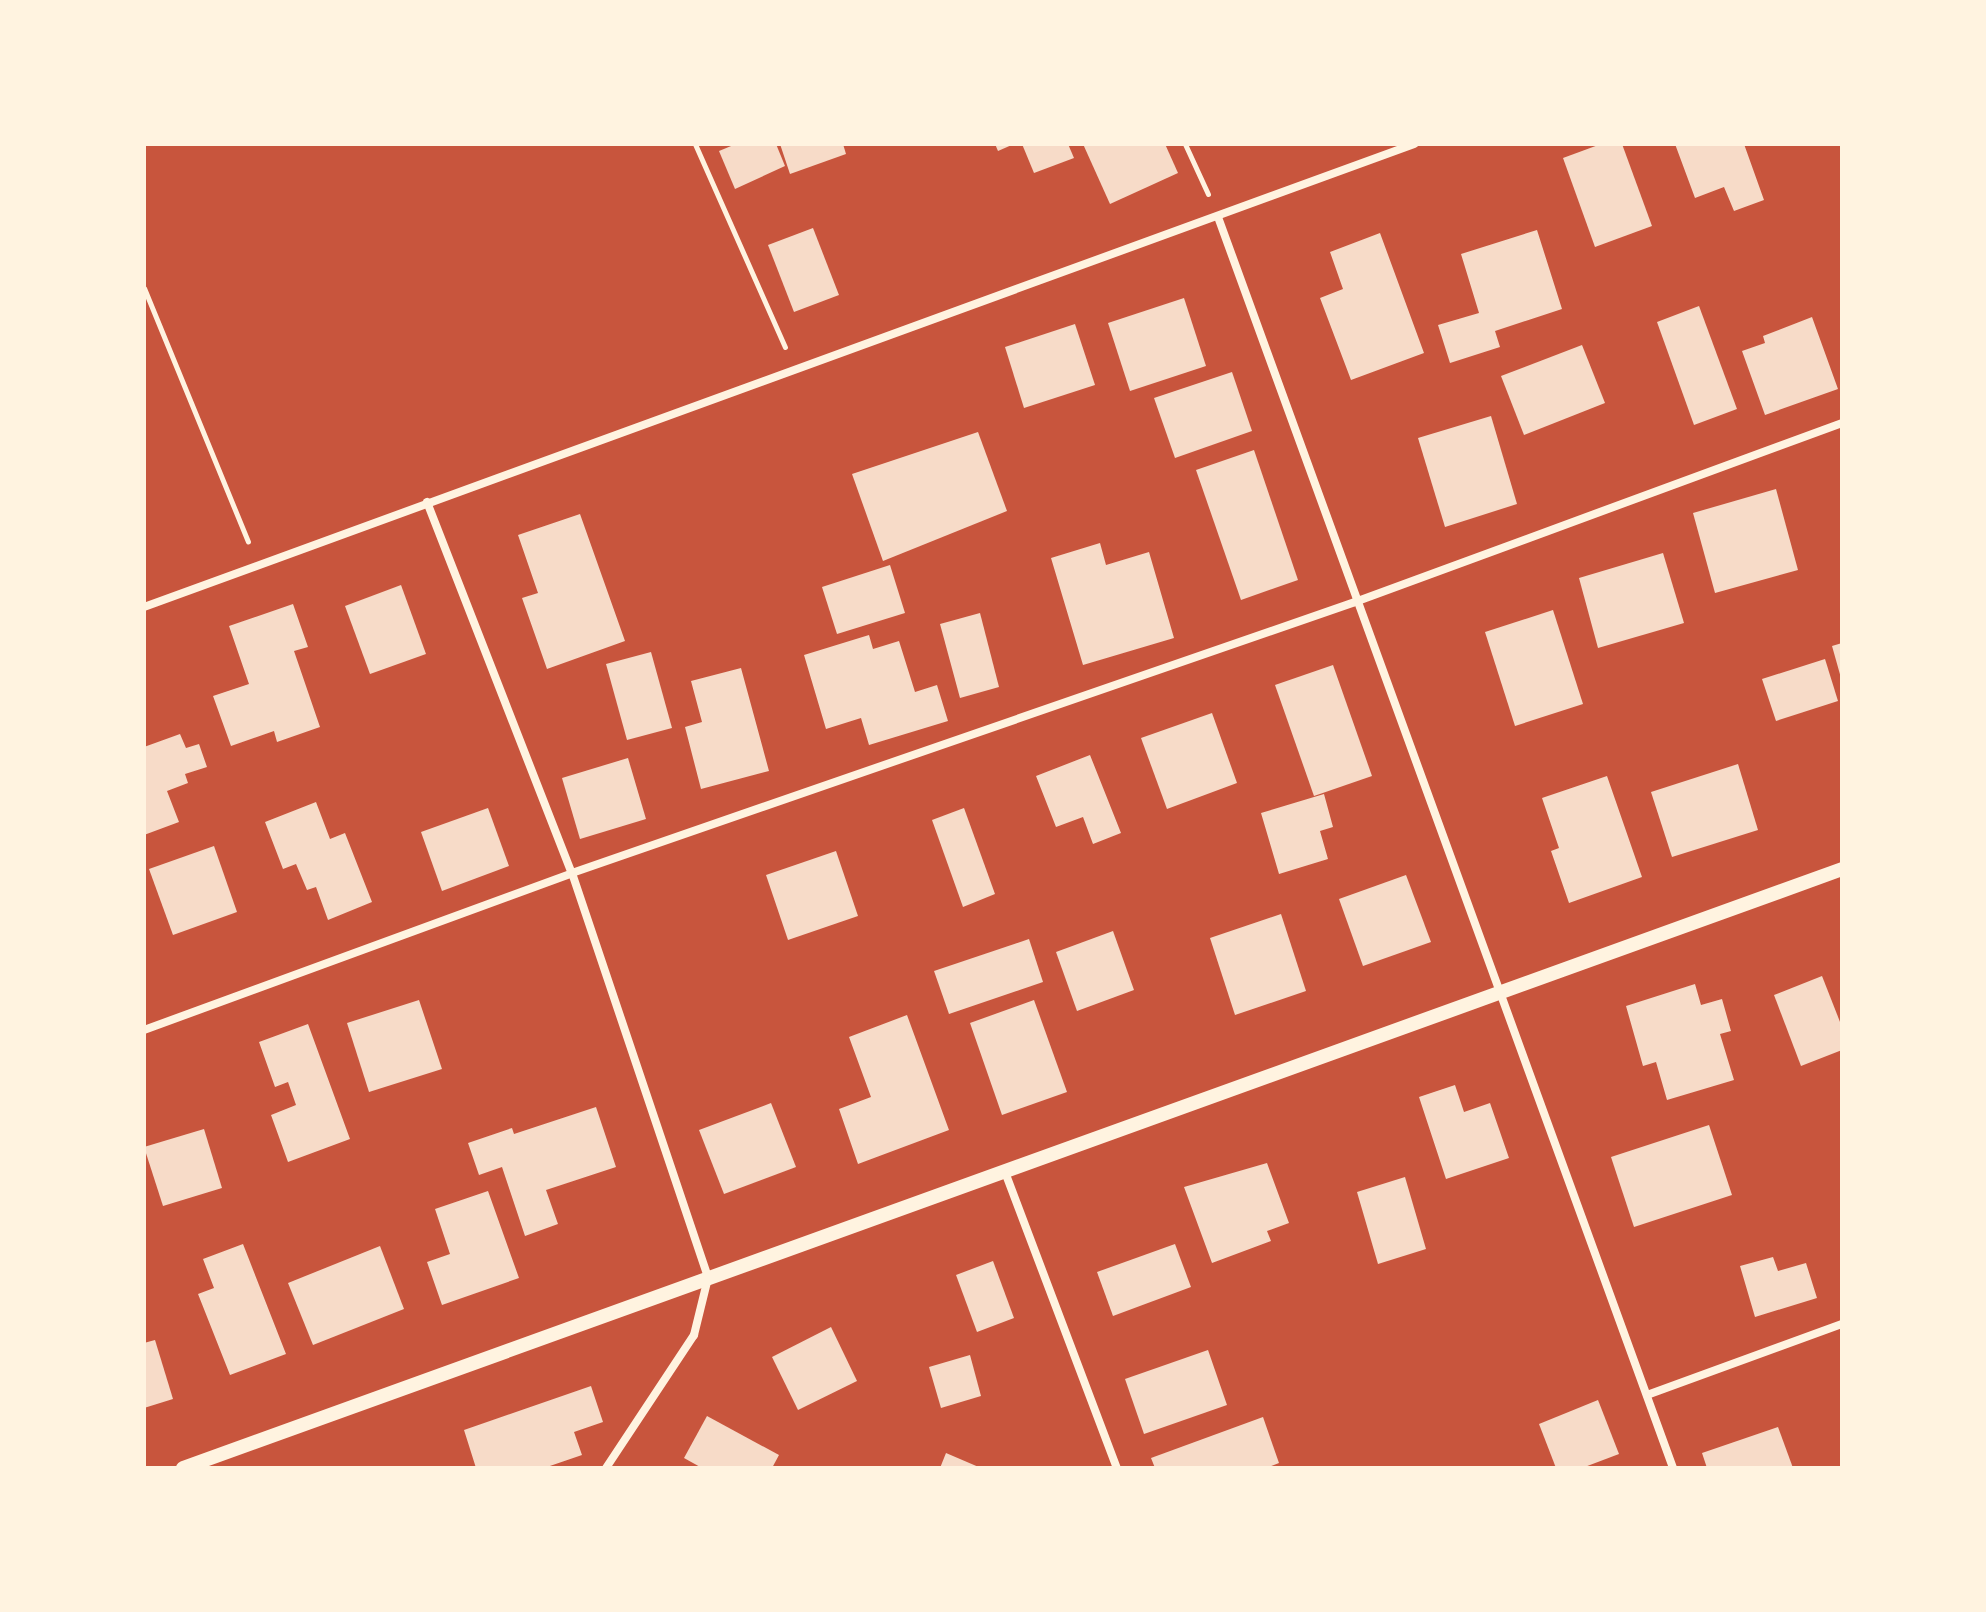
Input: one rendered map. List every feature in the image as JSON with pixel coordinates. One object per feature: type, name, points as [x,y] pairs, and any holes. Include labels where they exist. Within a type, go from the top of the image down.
[{"type":"street","points":[[144,607],[1414,144]]},
{"type":"street","points":[[1218,217],[1355,602],[1502,992],[1673,1468]]},
{"type":"street","points":[[144,1030],[572,873],[1355,602],[1842,423]]},
{"type":"street","points":[[427,502],[572,873],[708,1278],[694,1335],[606,1468]]},
{"type":"street","points":[[183,1468],[1842,869]]},
{"type":"street","points":[[1005,1172],[1117,1468]]},
{"type":"street","points":[[1647,1395],[1842,1324]]},
{"type":"path","points":[[695,144],[795,370]]},
{"type":"path","points":[[1185,144],[1218,217]]},
{"type":"path","points":[[144,288],[257,565]]},
{"type":"building","points":[[736,144],[776,144],[785,166],[735,189],[719,151]]},
{"type":"building","points":[[780,144],[843,144],[846,154],[790,174]]},
{"type":"building","points":[[995,144],[1014,144],[998,151]]},
{"type":"building","points":[[1022,144],[1068,144],[1074,158],[1034,173]]},
{"type":"building","points":[[1083,144],[1165,144],[1178,173],[1110,204]]},
{"type":"building","points":[[1601,144],[1622,144],[1652,226],[1595,247],[1563,158]]},
{"type":"building","points":[[1675,144],[1744,144],[1764,200],[1734,211],[1724,187],[1695,198]]},
{"type":"building","points":[[813,228],[839,295],[794,312],[768,245]]},
{"type":"building","points":[[1537,230],[1562,309],[1495,331],[1500,347],[1450,363],[1438,325],[1479,313],[1461,254]]},
{"type":"building","points":[[1380,233],[1424,353],[1351,380],[1320,298],[1343,289],[1330,252]]},
{"type":"building","points":[[1184,298],[1206,366],[1130,391],[1108,323]]},
{"type":"building","points":[[1699,306],[1737,409],[1694,425],[1657,322]]},
{"type":"building","points":[[1812,317],[1838,389],[1765,415],[1742,351],[1765,343],[1763,336]]},
{"type":"building","points":[[1075,324],[1095,385],[1024,408],[1005,347]]},
{"type":"building","points":[[1582,345],[1605,403],[1524,435],[1501,376]]},
{"type":"building","points":[[1232,372],[1252,431],[1175,458],[1154,398]]},
{"type":"building","points":[[1491,416],[1517,504],[1445,527],[1418,438]]},
{"type":"building","points":[[978,432],[1007,511],[883,561],[852,474]]},
{"type":"building","points":[[1254,450],[1298,580],[1241,600],[1196,470]]},
{"type":"building","points":[[1776,489],[1798,570],[1715,593],[1693,513]]},
{"type":"building","points":[[580,514],[625,641],[547,669],[522,598],[538,593],[518,535]]},
{"type":"building","points":[[1100,543],[1106,565],[1149,552],[1174,638],[1083,665],[1051,558]]},
{"type":"building","points":[[1663,553],[1684,623],[1598,648],[1579,578]]},
{"type":"building","points":[[890,565],[905,613],[837,634],[822,587]]},
{"type":"building","points":[[401,585],[426,654],[370,674],[345,606]]},
{"type":"building","points":[[293,604],[308,647],[294,651],[320,727],[277,742],[274,731],[231,746],[213,696],[249,684],[229,626]]},
{"type":"building","points":[[1553,610],[1583,704],[1515,726],[1485,632]]},
{"type":"building","points":[[980,613],[999,687],[960,698],[940,624]]},
{"type":"building","points":[[869,635],[873,649],[899,641],[915,692],[937,685],[948,721],[869,745],[861,718],[826,729],[804,655]]},
{"type":"building","points":[[1842,643],[1842,678],[1841,678],[1832,646]]},
{"type":"building","points":[[651,652],[672,728],[627,740],[606,664]]},
{"type":"building","points":[[1825,659],[1838,701],[1776,721],[1762,679]]},
{"type":"building","points":[[1333,665],[1372,776],[1314,796],[1275,685]]},
{"type":"building","points":[[741,668],[769,771],[701,789],[685,727],[702,722],[691,681]]},
{"type":"building","points":[[1212,713],[1237,783],[1167,809],[1141,738]]},
{"type":"building","points":[[180,734],[186,748],[199,744],[207,767],[185,774],[188,783],[167,791],[179,822],[144,835],[144,747]]},
{"type":"building","points":[[1090,755],[1121,833],[1093,844],[1083,817],[1056,827],[1036,776]]},
{"type":"building","points":[[628,758],[646,819],[580,839],[562,778]]},
{"type":"building","points":[[1738,764],[1758,830],[1672,857],[1651,792]]},
{"type":"building","points":[[1607,776],[1642,877],[1569,903],[1551,851],[1559,848],[1542,798]]},
{"type":"building","points":[[1324,794],[1333,827],[1320,831],[1328,859],[1279,874],[1261,813]]},
{"type":"building","points":[[316,802],[330,839],[345,833],[372,902],[328,920],[316,887],[307,890],[296,864],[283,869],[265,822]]},
{"type":"building","points":[[488,808],[509,866],[442,891],[421,832]]},
{"type":"building","points":[[964,808],[995,894],[963,907],[932,820]]},
{"type":"building","points":[[214,846],[237,912],[173,935],[149,869]]},
{"type":"building","points":[[836,851],[858,916],[788,940],[766,875]]},
{"type":"building","points":[[1406,875],[1431,942],[1363,966],[1339,899]]},
{"type":"building","points":[[1281,914],[1306,991],[1235,1015],[1210,938]]},
{"type":"building","points":[[1113,931],[1134,990],[1077,1011],[1056,952]]},
{"type":"building","points":[[1029,939],[1043,982],[949,1014],[934,971]]},
{"type":"building","points":[[1822,976],[1842,1027],[1842,1050],[1801,1066],[1774,995]]},
{"type":"building","points":[[1695,984],[1701,1005],[1722,999],[1731,1031],[1720,1034],[1734,1080],[1667,1100],[1656,1062],[1643,1066],[1626,1006]]},
{"type":"building","points":[[419,1000],[442,1069],[369,1092],[347,1023]]},
{"type":"building","points":[[1034,1000],[1067,1092],[1002,1115],[970,1023]]},
{"type":"building","points":[[907,1015],[949,1130],[858,1164],[839,1109],[871,1097],[849,1037]]},
{"type":"building","points":[[308,1024],[350,1139],[288,1162],[271,1115],[296,1105],[288,1082],[275,1087],[259,1042]]},
{"type":"building","points":[[1455,1085],[1464,1112],[1490,1103],[1509,1158],[1446,1179],[1419,1097]]},
{"type":"building","points":[[771,1103],[796,1167],[724,1194],[699,1130]]},
{"type":"building","points":[[596,1107],[616,1167],[546,1190],[558,1224],[525,1236],[502,1167],[479,1175],[468,1143],[512,1128],[514,1134]]},
{"type":"building","points":[[1709,1125],[1732,1195],[1634,1227],[1611,1157]]},
{"type":"building","points":[[204,1129],[222,1188],[163,1206],[144,1147]]},
{"type":"building","points":[[1267,1163],[1289,1223],[1267,1231],[1271,1241],[1212,1263],[1184,1187]]},
{"type":"building","points":[[1405,1177],[1426,1249],[1378,1264],[1357,1192]]},
{"type":"building","points":[[488,1191],[519,1278],[442,1305],[427,1262],[450,1254],[435,1209]]},
{"type":"building","points":[[243,1244],[286,1354],[230,1375],[198,1294],[214,1288],[203,1259]]},
{"type":"building","points":[[1175,1244],[1191,1287],[1113,1316],[1097,1272]]},
{"type":"building","points":[[380,1246],[404,1309],[313,1345],[288,1283]]},
{"type":"building","points":[[1773,1257],[1778,1271],[1806,1263],[1817,1298],[1755,1317],[1740,1266]]},
{"type":"building","points":[[993,1261],[1014,1318],[977,1332],[956,1275]]},
{"type":"building","points":[[831,1327],[857,1381],[798,1410],[772,1357]]},
{"type":"building","points":[[155,1340],[173,1399],[144,1408],[144,1343]]},
{"type":"building","points":[[1208,1350],[1227,1405],[1144,1434],[1125,1379]]},
{"type":"building","points":[[970,1355],[981,1396],[941,1408],[929,1367]]},
{"type":"building","points":[[591,1386],[603,1422],[574,1432],[582,1455],[544,1468],[476,1468],[464,1430]]},
{"type":"building","points":[[1598,1400],[1619,1454],[1582,1468],[1556,1468],[1539,1424]]},
{"type":"building","points":[[707,1416],[779,1455],[772,1468],[702,1468],[684,1458]]},
{"type":"building","points":[[1263,1417],[1279,1463],[1266,1468],[1155,1468],[1151,1458]]},
{"type":"building","points":[[1778,1427],[1793,1468],[1707,1468],[1702,1453]]},
{"type":"building","points":[[946,1453],[981,1468],[940,1468]]}]
